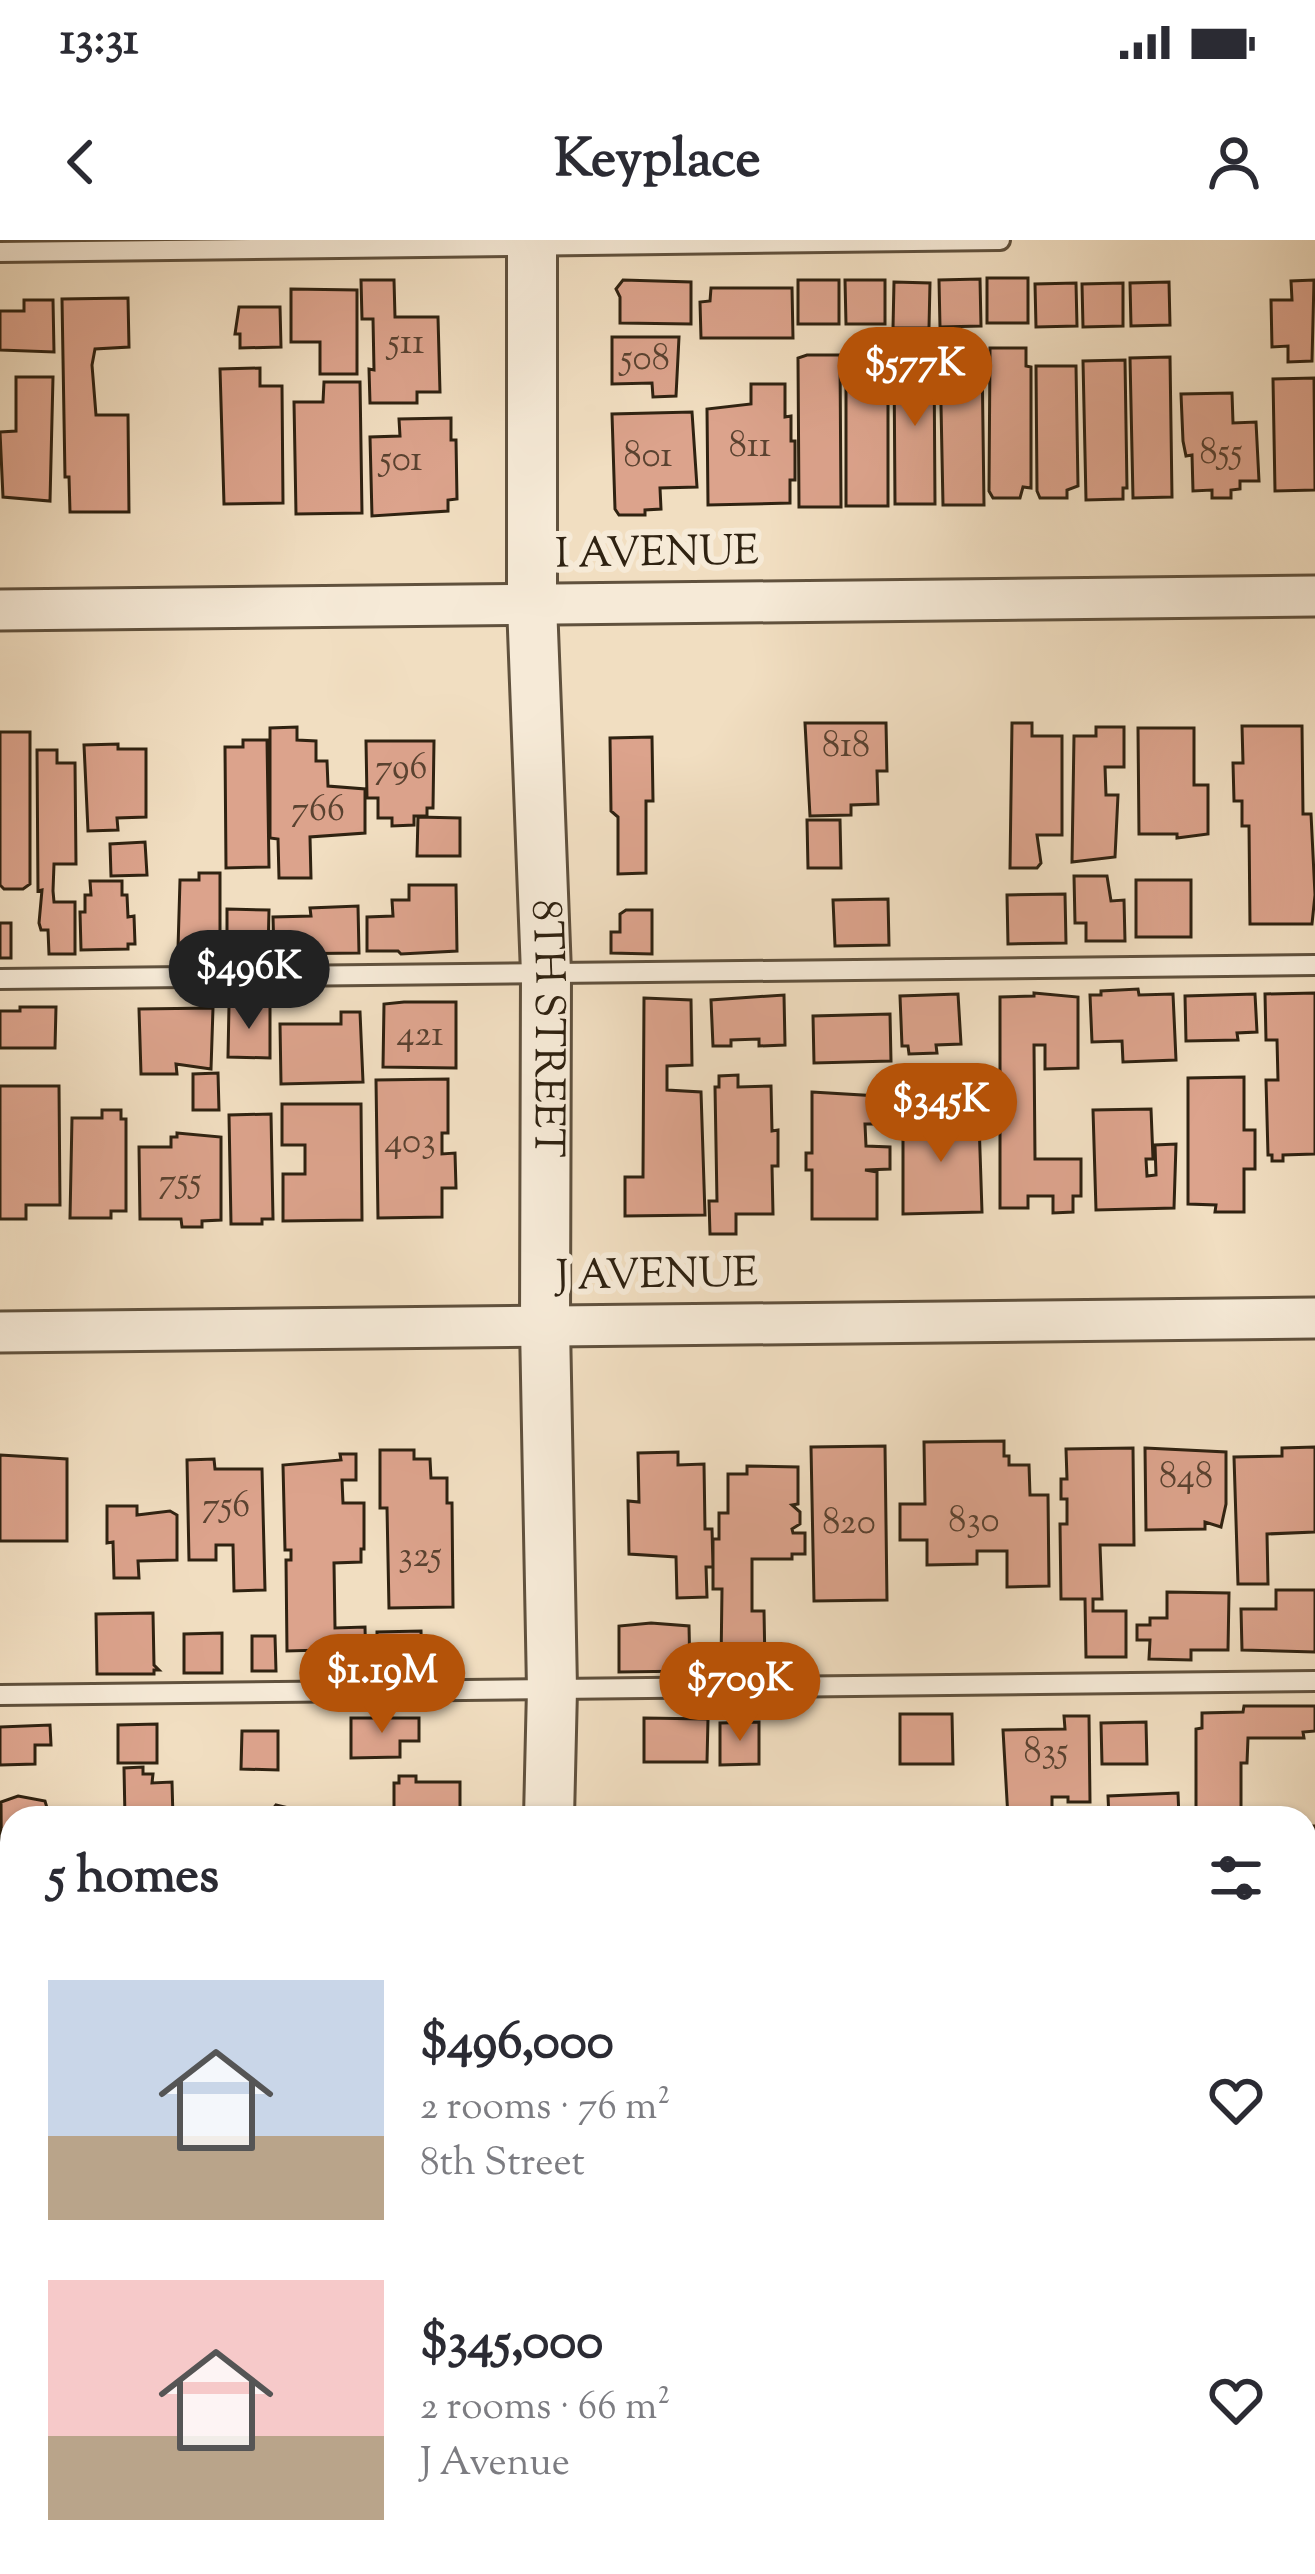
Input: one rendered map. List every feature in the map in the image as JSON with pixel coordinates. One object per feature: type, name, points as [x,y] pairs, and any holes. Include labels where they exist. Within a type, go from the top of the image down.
[{"type":"street","name":"8TH STREET","points":[[532,243],[532,604],[546,974],[549,1806]]},
{"type":"street","name":"I AVENUE","points":[[0,610],[1315,596]]},
{"type":"street","name":"J AVENUE","points":[[0,1332],[1315,1318]]},
{"type":"lane","points":[[0,252],[1000,240]]},
{"type":"lane","points":[[0,979],[1315,964]]},
{"type":"lane","points":[[0,1695],[1315,1681]]},
{"type":"building","points":[[987,278],[1028,278],[1028,323],[987,323]]},
{"type":"building","points":[[980,279],[981,326],[940,327],[939,280]]},
{"type":"building","points":[[361,280],[394,280],[395,317],[438,317],[440,392],[417,392],[417,403],[370,403],[373,319],[362,319]]},
{"type":"building","points":[[623,280],[691,282],[691,324],[620,323],[616,289]]},
{"type":"building","points":[[798,280],[839,280],[839,324],[798,324]]},
{"type":"building","points":[[845,280],[885,280],[885,324],[846,324]]},
{"type":"building","points":[[1314,280],[1312,361],[1288,362],[1288,346],[1272,347],[1271,300],[1292,300],[1291,281]]},
{"type":"building","points":[[894,282],[930,283],[929,328],[893,328]]},
{"type":"building","points":[[1169,282],[1170,325],[1131,326],[1130,283]]},
{"type":"building","points":[[1076,283],[1077,326],[1036,327],[1035,284]]},
{"type":"building","points":[[1123,283],[1123,326],[1083,327],[1082,284]]},
{"type":"building","points":[[711,288],[792,288],[793,338],[701,338],[700,302],[710,301]]},
{"type":"building","points":[[291,289],[357,290],[357,374],[320,374],[320,342],[291,342]]},
{"type":"building","points":[[128,298],[129,347],[95,349],[92,365],[96,415],[128,415],[129,512],[70,512],[69,477],[65,477],[62,299]]},
{"type":"building","points":[[24,300],[53,300],[54,352],[0,350],[0,311],[24,311]]},
{"type":"building","points":[[239,307],[280,307],[281,347],[240,348],[240,334],[235,334]]},
{"type":"building","points":[[612,337],[679,337],[676,396],[653,397],[652,383],[612,384]]},
{"type":"building","points":[[990,348],[1026,348],[1026,366],[1031,367],[1031,488],[1023,487],[1020,498],[993,498],[989,491]]},
{"type":"building","points":[[934,353],[935,504],[895,504],[894,358]]},
{"type":"building","points":[[888,354],[888,506],[846,506],[846,358]]},
{"type":"building","points":[[982,354],[984,505],[943,505],[940,356]]},
{"type":"building","points":[[840,355],[841,507],[799,507],[798,358]]},
{"type":"building","points":[[1170,357],[1172,497],[1133,498],[1130,358]]},
{"type":"building","points":[[1125,360],[1127,488],[1123,488],[1123,499],[1086,500],[1083,361]]},
{"type":"building","points":[[1036,366],[1076,366],[1078,486],[1067,490],[1067,498],[1040,498],[1037,491]]},
{"type":"building","points":[[260,368],[260,386],[282,386],[283,503],[224,504],[220,369]]},
{"type":"building","points":[[16,377],[53,377],[50,501],[3,497],[0,432],[16,431]]},
{"type":"building","points":[[1314,378],[1315,490],[1275,491],[1273,379]]},
{"type":"building","points":[[324,382],[360,382],[362,513],[296,514],[294,402],[323,402]]},
{"type":"building","points":[[751,384],[785,384],[785,417],[791,416],[791,441],[795,441],[790,503],[708,505],[707,409],[751,404]]},
{"type":"building","points":[[1232,393],[1233,423],[1256,422],[1259,481],[1240,481],[1240,489],[1231,490],[1231,498],[1212,498],[1212,490],[1193,491],[1192,455],[1186,456],[1183,441],[1181,394]]},
{"type":"building","points":[[692,412],[697,487],[660,488],[661,509],[645,510],[645,515],[619,515],[612,414]]},
{"type":"building","points":[[451,418],[457,499],[448,500],[448,511],[372,516],[370,437],[400,436],[399,419]]},
{"type":"building","points":[[805,723],[886,723],[887,771],[877,771],[878,804],[851,805],[851,815],[810,816]]},
{"type":"building","points":[[1012,723],[1032,723],[1032,736],[1062,736],[1062,835],[1037,835],[1041,863],[1037,868],[1010,868]]},
{"type":"building","points":[[1242,726],[1302,726],[1303,814],[1311,814],[1312,924],[1250,924],[1249,826],[1242,826],[1242,801],[1234,801],[1233,763],[1243,763]]},
{"type":"building","points":[[297,727],[297,740],[316,741],[316,761],[327,761],[328,786],[365,789],[365,833],[310,837],[311,878],[279,878],[278,839],[270,838],[270,728]]},
{"type":"building","points":[[1096,727],[1124,727],[1124,767],[1105,767],[1106,795],[1118,795],[1115,857],[1072,862],[1074,736],[1096,736]]},
{"type":"building","points":[[1138,728],[1194,728],[1194,785],[1208,785],[1208,834],[1177,838],[1177,834],[1139,834]]},
{"type":"building","points":[[0,732],[30,732],[30,884],[23,889],[0,885]]},
{"type":"building","points":[[652,737],[653,801],[646,801],[646,873],[618,874],[610,738]]},
{"type":"building","points":[[243,740],[267,740],[269,867],[226,868],[225,747],[243,747]]},
{"type":"building","points":[[366,741],[434,741],[433,808],[427,808],[427,816],[414,816],[414,825],[392,826],[392,818],[378,818],[378,798],[367,798]]},
{"type":"building","points":[[118,744],[118,749],[146,749],[146,817],[117,818],[118,830],[88,831],[84,745]]},
{"type":"building","points":[[37,750],[57,750],[57,763],[75,763],[76,864],[54,864],[53,891],[54,902],[75,902],[75,954],[49,954],[48,930],[41,930],[39,923]]},
{"type":"building","points":[[418,817],[460,818],[460,856],[417,856]]},
{"type":"building","points":[[807,820],[840,820],[841,868],[808,868]]},
{"type":"building","points":[[145,842],[147,875],[111,876],[110,844]]},
{"type":"building","points":[[199,873],[220,873],[220,953],[178,949],[180,880],[199,880]]},
{"type":"building","points":[[1074,876],[1107,876],[1111,901],[1124,900],[1125,941],[1086,941],[1086,923],[1075,923]]},
{"type":"building","points":[[1136,880],[1191,880],[1191,937],[1136,937]]},
{"type":"building","points":[[90,881],[122,881],[128,917],[134,916],[135,944],[128,944],[128,949],[81,950],[80,912],[85,912],[85,895],[91,895]]},
{"type":"building","points":[[409,885],[456,885],[457,951],[367,951],[367,917],[393,916],[392,900],[409,900]]},
{"type":"building","points":[[1065,894],[1066,943],[1008,944],[1007,895]]},
{"type":"building","points":[[888,899],[889,945],[835,946],[833,900]]},
{"type":"building","points":[[358,906],[359,953],[274,954],[273,917],[311,916],[310,908]]},
{"type":"building","points":[[227,909],[269,910],[268,954],[227,954]]},
{"type":"building","points":[[652,910],[652,954],[611,953],[611,932],[620,932],[620,914]]},
{"type":"building","points":[[0,923],[11,923],[11,958],[0,958]]},
{"type":"building","points":[[1138,989],[1139,995],[1173,994],[1176,1060],[1123,1062],[1122,1041],[1092,1042],[1090,995]]},
{"type":"building","points":[[1034,993],[1078,997],[1078,1068],[1045,1069],[1045,1045],[1034,1045],[1035,1159],[1081,1159],[1081,1196],[1073,1196],[1073,1212],[1053,1213],[1053,1196],[1028,1196],[1028,1208],[1000,1208],[1000,997]]},
{"type":"building","points":[[1315,993],[1315,1154],[1283,1155],[1283,1161],[1272,1161],[1266,1080],[1278,1080],[1277,1040],[1266,1040],[1265,994]]},
{"type":"building","points":[[958,994],[961,1044],[936,1045],[937,1053],[909,1054],[908,1046],[902,1046],[900,996]]},
{"type":"building","points":[[1255,994],[1257,1032],[1237,1033],[1238,1040],[1186,1041],[1185,996]]},
{"type":"building","points":[[784,995],[785,1045],[759,1046],[759,1039],[713,1046],[711,1000]]},
{"type":"building","points":[[644,998],[691,1000],[692,1065],[667,1066],[667,1090],[701,1092],[705,1215],[625,1216],[625,1177],[643,1177]]},
{"type":"building","points":[[456,1002],[456,1068],[383,1067],[384,1004]]},
{"type":"building","points":[[229,1005],[270,1006],[270,1058],[228,1057]]},
{"type":"building","points":[[20,1007],[56,1007],[55,1048],[0,1048],[0,1011],[20,1011]]},
{"type":"building","points":[[213,1008],[211,1069],[176,1064],[177,1074],[141,1074],[139,1009]]},
{"type":"building","points":[[341,1012],[360,1012],[363,1082],[281,1084],[280,1024],[341,1024]]},
{"type":"building","points":[[890,1014],[891,1061],[814,1063],[813,1016]]},
{"type":"building","points":[[218,1073],[219,1110],[193,1110],[193,1074]]},
{"type":"building","points":[[738,1075],[738,1087],[771,1086],[772,1131],[778,1130],[778,1166],[772,1166],[773,1214],[736,1214],[736,1234],[710,1234],[709,1201],[717,1201],[715,1087],[719,1087],[719,1076]]},
{"type":"building","points":[[1244,1077],[1244,1130],[1255,1130],[1255,1169],[1244,1169],[1244,1212],[1215,1212],[1216,1205],[1188,1204],[1188,1078]]},
{"type":"building","points":[[448,1079],[448,1133],[442,1133],[442,1154],[455,1153],[456,1188],[442,1188],[442,1217],[378,1218],[376,1080]]},
{"type":"building","points":[[0,1086],[59,1086],[60,1205],[26,1205],[26,1219],[0,1219]]},
{"type":"building","points":[[812,1092],[878,1096],[878,1124],[865,1124],[866,1146],[890,1147],[890,1169],[865,1170],[877,1172],[877,1219],[812,1219],[812,1170],[806,1170],[806,1153],[812,1153]]},
{"type":"building","points":[[282,1104],[361,1104],[362,1220],[283,1221],[283,1174],[305,1174],[305,1145],[282,1145]]},
{"type":"building","points":[[1151,1109],[1153,1159],[1146,1159],[1147,1176],[1156,1175],[1155,1145],[1176,1144],[1174,1208],[1096,1210],[1093,1110]]},
{"type":"building","points":[[102,1110],[121,1110],[121,1119],[126,1119],[126,1211],[111,1211],[111,1218],[70,1218],[72,1118],[102,1118]]},
{"type":"building","points":[[945,1112],[946,1122],[979,1121],[982,1212],[903,1214],[903,1113]]},
{"type":"building","points":[[271,1114],[273,1219],[262,1219],[262,1224],[231,1224],[229,1115]]},
{"type":"building","points":[[177,1133],[221,1137],[221,1220],[182,1227],[181,1219],[140,1219],[139,1147],[171,1147],[171,1137]]},
{"type":"building","points":[[1004,1441],[1009,1465],[1029,1465],[1030,1495],[1048,1495],[1049,1586],[1007,1587],[1007,1551],[977,1551],[977,1564],[927,1565],[927,1540],[900,1540],[900,1504],[925,1504],[924,1442]]},
{"type":"building","points":[[885,1446],[887,1600],[814,1601],[811,1447]]},
{"type":"building","points":[[1315,1447],[1315,1532],[1267,1534],[1268,1584],[1238,1584],[1234,1457],[1282,1456],[1282,1448]]},
{"type":"building","points":[[1133,1448],[1134,1545],[1100,1545],[1102,1599],[1093,1599],[1093,1611],[1126,1611],[1126,1657],[1086,1657],[1085,1599],[1061,1599],[1060,1524],[1067,1524],[1067,1499],[1061,1499],[1061,1479],[1067,1479],[1066,1449]]},
{"type":"building","points":[[1145,1448],[1226,1452],[1221,1527],[1205,1522],[1205,1529],[1146,1530]]},
{"type":"building","points":[[380,1450],[414,1450],[414,1459],[430,1459],[431,1478],[447,1478],[447,1503],[452,1503],[453,1607],[389,1608],[387,1508],[380,1508]]},
{"type":"building","points":[[678,1452],[678,1465],[704,1464],[705,1529],[712,1529],[713,1567],[706,1567],[707,1597],[677,1598],[676,1557],[629,1554],[628,1501],[639,1502],[638,1453]]},
{"type":"building","points":[[340,1454],[356,1454],[356,1480],[342,1480],[343,1503],[364,1503],[364,1549],[361,1562],[334,1563],[335,1628],[365,1627],[366,1669],[322,1669],[322,1650],[287,1651],[286,1560],[291,1560],[291,1550],[285,1550],[283,1465],[341,1460]]},
{"type":"building","points":[[0,1455],[67,1459],[67,1541],[0,1541]]},
{"type":"building","points":[[214,1459],[215,1469],[262,1469],[265,1590],[234,1591],[233,1545],[216,1545],[216,1560],[189,1560],[187,1460]]},
{"type":"building","points":[[747,1466],[798,1467],[798,1504],[792,1505],[800,1512],[800,1524],[792,1529],[805,1533],[805,1554],[792,1554],[792,1559],[752,1559],[752,1611],[764,1611],[765,1666],[721,1665],[722,1589],[713,1589],[713,1539],[719,1539],[719,1513],[728,1513],[728,1474],[747,1474]]},
{"type":"building","points":[[107,1506],[137,1506],[137,1515],[170,1511],[177,1515],[177,1560],[138,1561],[139,1578],[114,1578]]},
{"type":"building","points":[[1276,1590],[1315,1590],[1315,1652],[1242,1650],[1241,1609],[1276,1609]]},
{"type":"building","points":[[1167,1592],[1229,1593],[1228,1650],[1191,1650],[1191,1660],[1149,1659],[1150,1640],[1137,1640],[1137,1625],[1150,1625],[1150,1618],[1167,1618]]},
{"type":"building","points":[[153,1613],[154,1665],[159,1670],[154,1674],[97,1674],[96,1614]]},
{"type":"building","points":[[619,1626],[689,1626],[690,1671],[619,1672]]},
{"type":"building","points":[[421,1631],[422,1671],[377,1671],[377,1632]]},
{"type":"building","points":[[222,1633],[222,1673],[184,1673],[184,1634]]},
{"type":"building","points":[[252,1636],[275,1636],[276,1671],[252,1671]]},
{"type":"building","points":[[1244,1706],[1315,1706],[1315,1731],[1303,1732],[1304,1738],[1248,1738],[1247,1763],[1241,1763],[1241,1806],[1196,1806],[1196,1729],[1202,1728],[1202,1713],[1243,1712]]},
{"type":"building","points":[[900,1714],[952,1714],[953,1764],[900,1764]]},
{"type":"building","points":[[1064,1716],[1089,1716],[1090,1802],[1052,1797],[1052,1806],[1007,1806],[1003,1730],[1065,1729]]},
{"type":"building","points":[[351,1718],[419,1718],[419,1741],[400,1741],[400,1757],[351,1758]]},
{"type":"building","points":[[644,1718],[708,1719],[707,1762],[644,1762]]},
{"type":"building","points":[[759,1722],[759,1764],[720,1765],[720,1723]]},
{"type":"building","points":[[1146,1722],[1147,1764],[1102,1764],[1101,1723]]},
{"type":"building","points":[[157,1724],[157,1763],[118,1763],[118,1725]]},
{"type":"building","points":[[50,1725],[51,1745],[35,1745],[35,1764],[0,1765],[0,1727]]},
{"type":"building","points":[[242,1731],[278,1731],[278,1770],[241,1769]]},
{"type":"building","points":[[143,1767],[143,1774],[153,1774],[152,1783],[172,1782],[173,1806],[125,1806],[124,1768]]},
{"type":"building","points":[[399,1776],[416,1776],[416,1782],[460,1782],[460,1806],[394,1806],[394,1783],[399,1783]]},
{"type":"building","points":[[1178,1793],[1179,1806],[1108,1806],[1108,1796]]},
{"type":"building","points":[[18,1796],[45,1801],[46,1806],[1,1806]]}]
